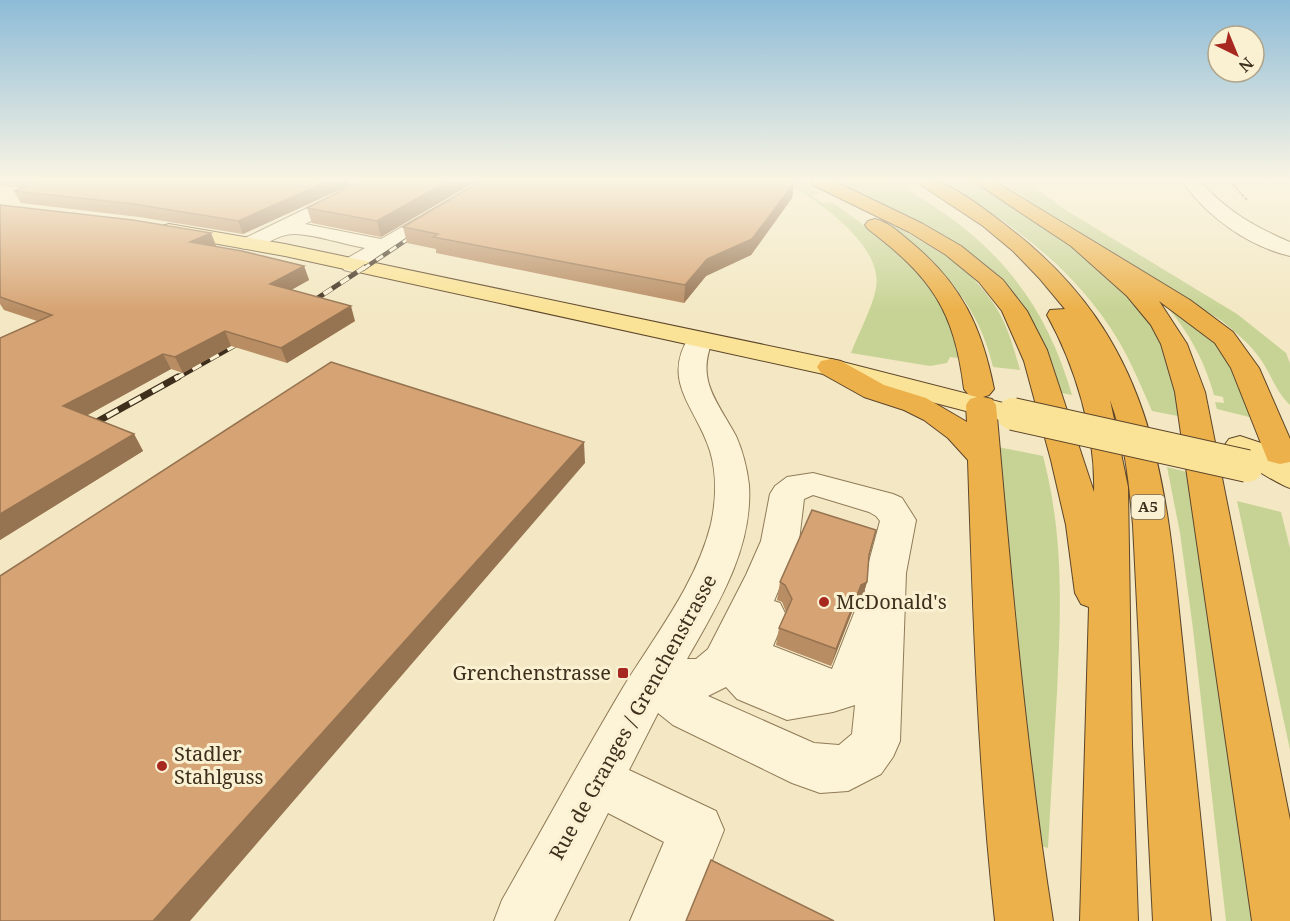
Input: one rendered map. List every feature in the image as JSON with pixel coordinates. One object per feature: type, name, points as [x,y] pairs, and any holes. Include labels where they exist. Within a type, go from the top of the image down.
[{"type":"highway","points":[[875,224],[893,237],[937,279],[958,309],[975,354],[980,397],[999,701],[1010,816],[1024,921]]},
{"type":"highway","points":[[908,224],[958,254],[994,284],[1015,311],[1025,330],[1064,446],[1087,539],[1094,582],[1108,744]]},
{"type":"highway","name":"A5","points":[[974,224],[1034,281],[1062,320],[1085,366],[1108,455],[1112,487],[1108,744],[1109,921]]},
{"type":"highway","name":"A5","points":[[993,224],[1048,273],[1091,327],[1128,407],[1142,465],[1155,576],[1182,921]]},
{"type":"highway","points":[[1048,224],[1166,295],[1211,327],[1236,353],[1258,396],[1272,463]]},
{"type":"highway","points":[[1080,244],[1132,286],[1152,308],[1168,330],[1184,364],[1281,921]]},
{"type":"highway","points":[[831,367],[874,391],[935,414],[968,438],[984,458]]},
{"type":"highway","points":[[1258,396],[1290,423]]},
{"type":"main road","points":[[150,227],[352,265],[700,340],[980,397],[1272,463]]},
{"type":"street","points":[[248,244],[290,224]]},
{"type":"street","points":[[352,265],[422,224]]},
{"type":"street","points":[[1238,224],[1290,250]]},
{"type":"street","points":[[273,232],[294,228],[375,244],[379,247],[377,250]]},
{"type":"street","name":"Rue de Granges / Grenchenstrasse","points":[[523,921],[654,678],[710,582],[728,525],[731,509],[731,476],[726,453],[720,435],[700,402],[691,379],[692,351],[700,340]]},
{"type":"street","points":[[813,484],[889,507],[898,520],[886,573],[848,686],[836,692],[787,699],[753,685],[746,679],[742,669],[779,580],[780,541],[785,499],[792,489],[799,485],[813,484]]},
{"type":"street","points":[[654,678],[699,679],[717,669],[724,662],[780,541]]},
{"type":"street","points":[[654,678],[671,696],[690,710],[810,766],[826,771],[843,769],[855,764],[872,750],[878,730],[886,573]]},
{"type":"street","points":[[598,781],[697,830],[659,921]]},
{"type":"green space","points":[[862,224],[913,267],[930,287],[943,308],[953,332],[958,358],[950,357],[947,363],[930,366],[851,353],[869,312],[876,288],[876,272],[869,256],[844,225]]},
{"type":"green space","points":[[884,224],[890,224],[913,236],[945,256],[974,279],[1001,316],[1020,370],[993,367],[986,343],[964,300],[934,264]]},
{"type":"green space","points":[[901,224],[958,224],[1001,263],[1020,286],[1050,336],[1072,395],[1057,392],[1007,289]]},
{"type":"green space","points":[[1007,224],[1037,224],[1116,279],[1161,335],[1183,417],[1152,411],[1127,356],[1091,301],[1046,254]]},
{"type":"green space","points":[[1067,224],[1089,224],[1237,314],[1286,353],[1290,363],[1290,405],[1255,352],[1222,321]]},
{"type":"green space","points":[[1165,304],[1224,350],[1253,418],[1217,409],[1215,402],[1224,403],[1223,397],[1214,395],[1195,347]]},
{"type":"green space","points":[[998,447],[1043,456],[1055,515],[1060,602],[1048,848],[1034,844]]},
{"type":"green space","points":[[1167,467],[1191,473],[1254,921],[1226,921],[1193,629],[1180,533]]},
{"type":"green space","points":[[1237,501],[1281,512],[1290,548],[1290,750]]},
{"type":"building","points":[[0,224],[157,224],[211,233],[190,242],[242,251],[304,266],[270,284],[351,306],[281,348],[225,331],[175,357],[163,354],[63,406],[134,434],[0,514],[0,338],[52,315],[0,297]]},
{"type":"building","points":[[408,224],[763,224],[752,239],[707,259],[685,285],[433,237],[438,234],[403,227]]},
{"type":"building","name":"Stadler Stahlguss","points":[[331,362],[584,442],[153,921],[0,921],[0,576]]},
{"type":"building","points":[[812,510],[876,530],[869,555],[867,582],[861,585],[836,649],[779,628],[792,599],[785,585],[780,582]]},
{"type":"building","points":[[711,860],[834,921],[686,921]]},
{"type":"railway","points":[[363,269],[420,231]]},
{"type":"railway","points":[[307,305],[365,267]]},
{"type":"railway","points":[[175,379],[246,339]]},
{"type":"railway","points":[[84,429],[178,377]]},
{"type":"place","name":"McDonald's","points":[[824,602]]},
{"type":"place","name":"Grenchenstrasse","points":[[623,673]]},
{"type":"place","name":"Stadler Stahlguss","points":[[162,766]]}]
